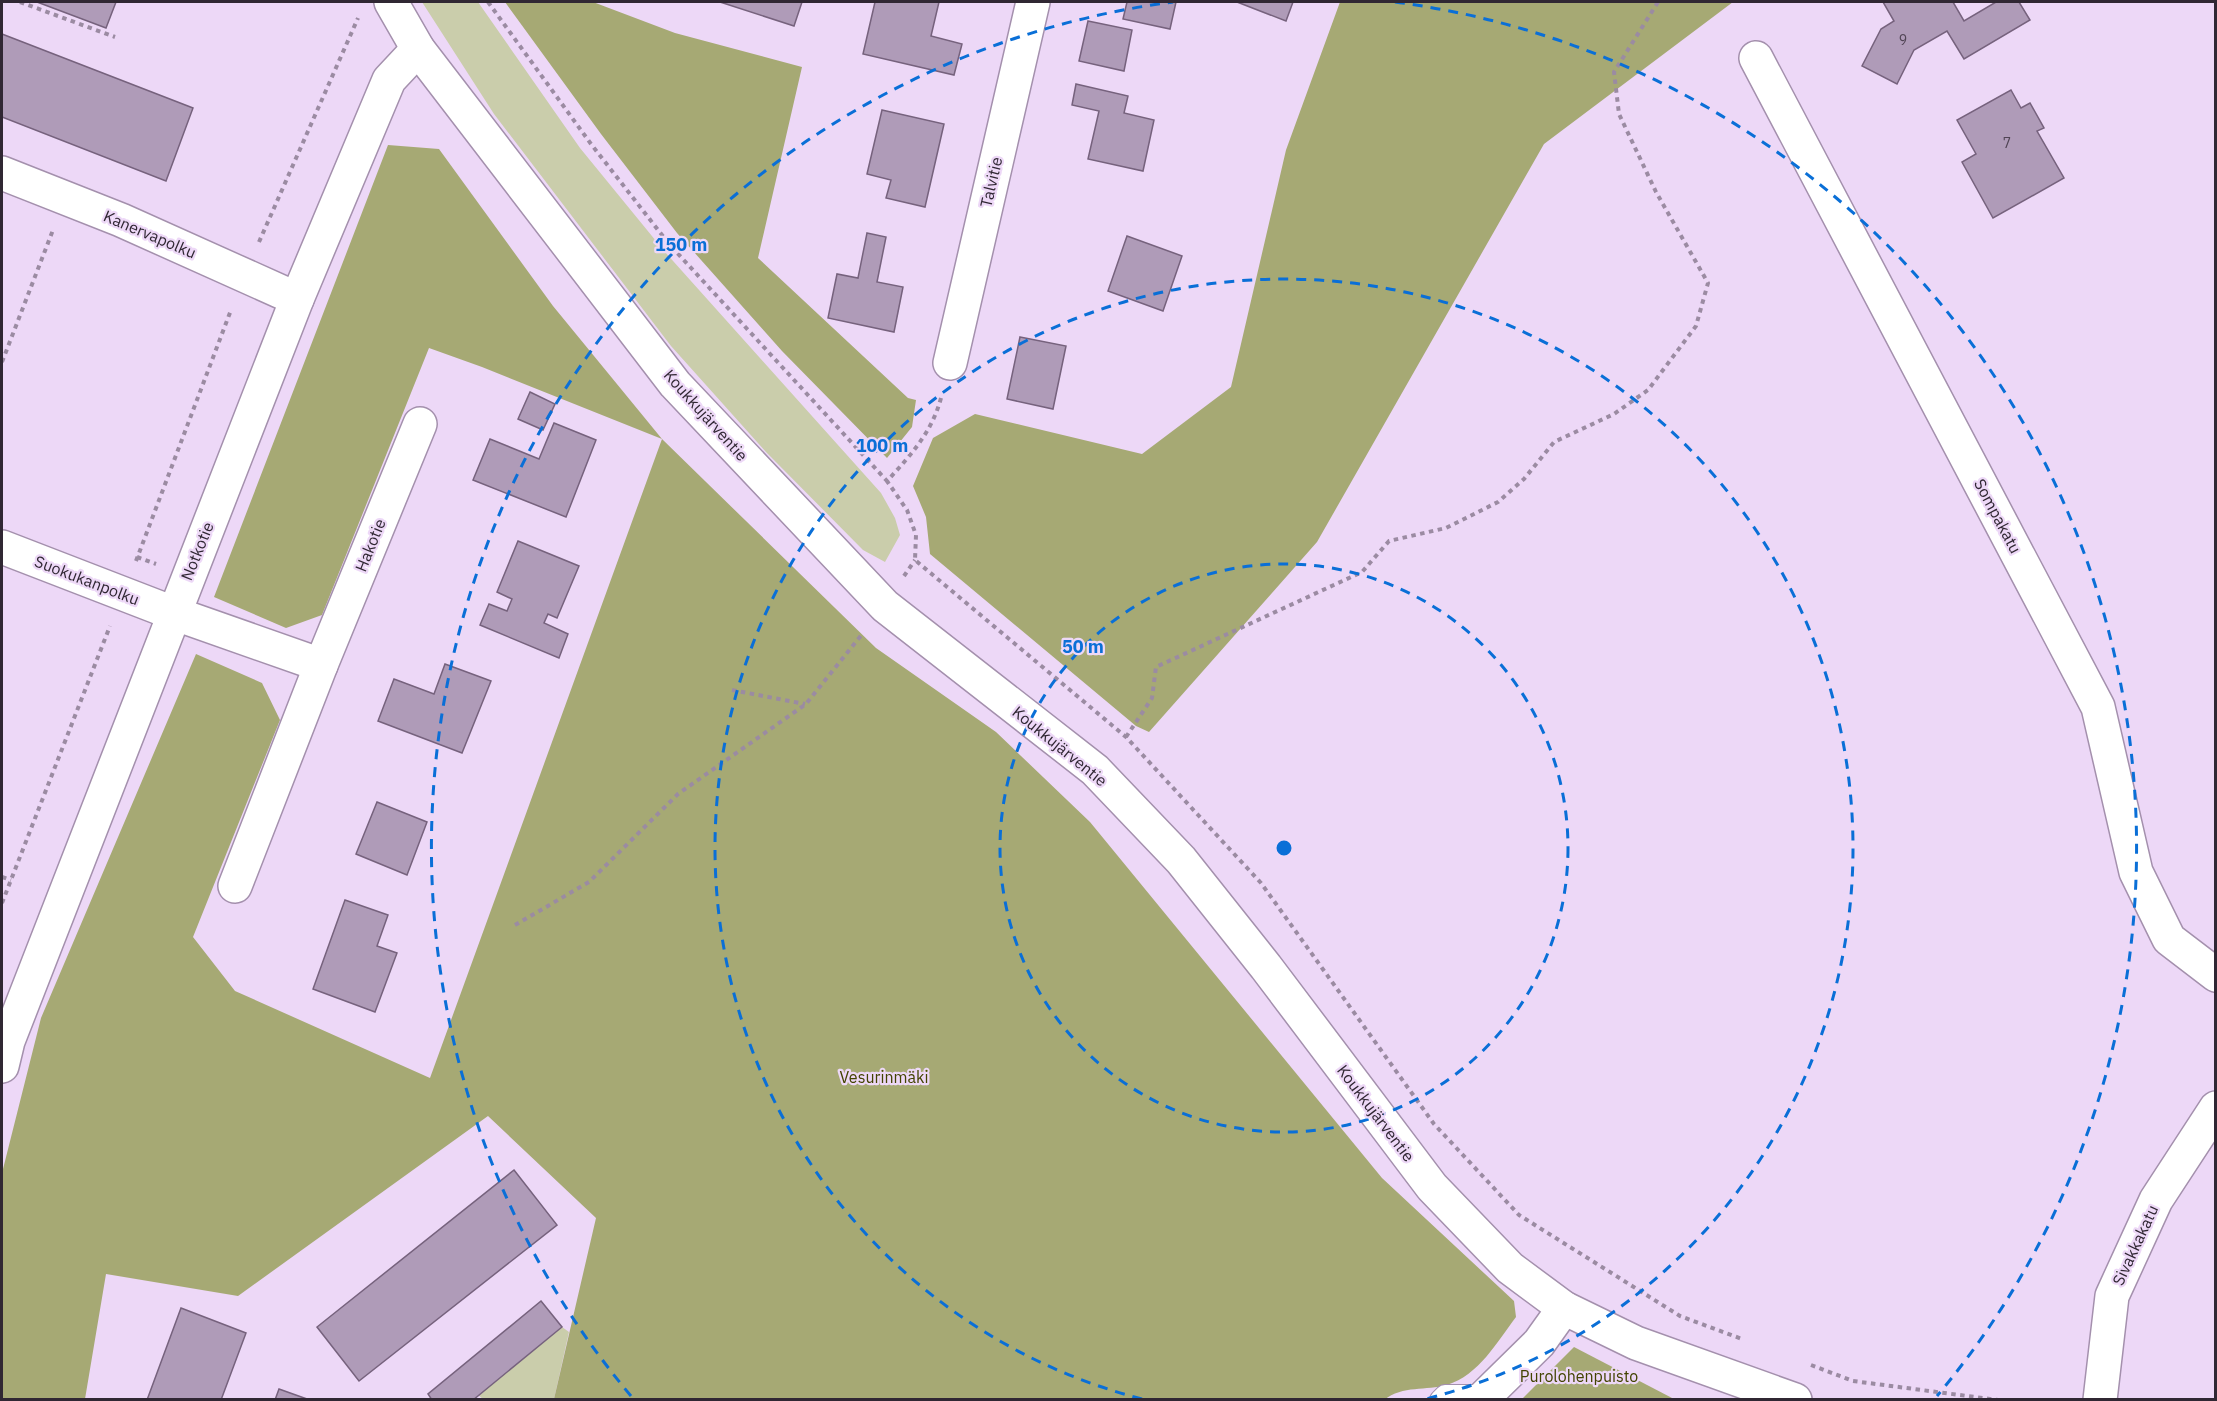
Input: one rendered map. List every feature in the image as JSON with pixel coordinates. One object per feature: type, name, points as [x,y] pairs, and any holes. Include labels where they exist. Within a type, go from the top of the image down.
[{"type":"street","name":"Talvitie","points":[[950,363],[1033,2]]},
{"type":"street","name":"Koukkujärventie","points":[[378,6],[418,49],[675,384],[885,606],[1095,770],[1166,843],[1266,967],[1432,1187],[1510,1268],[1564,1308],[1636,1343],[1795,1400]]},
{"type":"street","name":"Notkotie","points":[[2,1066],[12,1030],[297,299],[389,80],[418,49]]},
{"type":"street","name":"Sompakatu","points":[[1756,58],[2098,707],[2136,872],[2169,939],[2216,975]]},
{"type":"street","name":"Kanervapolku","points":[[2,173],[121,220],[297,299]]},
{"type":"street","name":"Hakotie","points":[[235,886],[321,665],[420,424]]},
{"type":"street","name":"Suokukanpolku","points":[[2,547],[173,613]]},
{"type":"street","points":[[173,613],[321,665]]},
{"type":"street","name":"Sivakkakatu","points":[[2100,1400],[2112,1296],[2156,1200],[2216,1107]]},
{"type":"street","points":[[1483,1397],[1539,1343],[1564,1308]]},
{"type":"lane","points":[[1440,1400],[1445,1395],[1483,1397]]},
{"type":"path","points":[[20,2],[115,37]]},
{"type":"path","points":[[488,2],[591,144],[669,243],[888,481],[907,510],[916,535],[915,560],[1126,737],[1262,883],[1434,1124],[1519,1215],[1680,1316],[1748,1342]]},
{"type":"path","points":[[1126,737],[1152,698],[1156,667],[1362,572],[1389,541],[1446,528],[1498,502],[1524,479],[1554,442],[1614,414],[1648,390],[1696,326],[1708,283],[1656,192],[1619,114],[1614,72],[1658,2]]},
{"type":"path","points":[[2,903],[244,275],[358,18],[378,6]]},
{"type":"path","points":[[2,362],[65,198]]},
{"type":"path","points":[[888,481],[920,445],[938,410],[950,363]]},
{"type":"path","points":[[515,925],[589,882],[678,794],[806,704],[885,606]]},
{"type":"path","points":[[732,690],[806,704]]},
{"type":"path","points":[[2,877],[10,880]]},
{"type":"path","points":[[1801,1361],[1853,1380],[1998,1400]]},
{"type":"green space","points":[[422,2],[478,2],[580,148],[665,252],[881,493],[895,518],[900,535],[885,562],[863,550],[766,452],[671,346],[494,114]]},
{"type":"green space","points":[[505,2],[593,2],[675,33],[802,67],[758,258],[908,398],[916,400],[912,427],[887,458],[782,351],[677,233],[601,134]]},
{"type":"green space","points":[[1340,2],[1733,2],[1544,144],[1317,542],[1149,732],[1136,726],[930,554],[926,517],[913,486],[933,438],[975,414],[1142,454],[1231,387],[1286,150]]},
{"type":"green space","points":[[388,145],[439,149],[553,306],[662,439],[429,348],[322,615],[286,628],[214,597]]},
{"type":"green space","name":"Vesurinmäki","points":[[662,439],[876,648],[996,732],[1090,822],[1382,1178],[1514,1301],[1516,1317],[1486,1357],[1469,1374],[1447,1385],[1407,1390],[1384,1400],[554,1399],[596,1218],[488,1116],[238,1296],[106,1274],[85,1399],[2,1399],[2,1173],[41,1018],[196,654],[262,683],[280,720],[193,937],[235,991],[430,1078]]},
{"type":"green space","points":[[562,1327],[569,1332],[554,1399],[483,1399],[478,1395]]},
{"type":"green space","name":"Purolohenpuisto","points":[[1574,1347],[1674,1399],[1522,1399]]},
{"type":"building","points":[[37,2],[116,2],[106,28]]},
{"type":"building","points":[[720,2],[802,2],[794,26]]},
{"type":"building","points":[[875,2],[939,2],[931,36],[962,44],[954,75],[863,54]]},
{"type":"building","points":[[1127,2],[1176,2],[1170,29],[1123,19]]},
{"type":"building","points":[[1237,2],[1293,2],[1286,21]]},
{"type":"building","points":[[1883,2],[1953,2],[1964,21],[1996,2],[2019,2],[2030,20],[1964,59],[1947,31],[1914,50],[1897,84],[1862,66],[1881,29],[1894,21]]},
{"type":"building","points":[[1088,21],[1132,30],[1124,71],[1079,61]]},
{"type":"building","points":[[2,34],[193,108],[166,181],[2,117]]},
{"type":"building","points":[[1076,84],[1128,96],[1124,113],[1154,120],[1143,171],[1088,159],[1099,111],[1072,105]]},
{"type":"building","points":[[2011,90],[2021,108],[2030,103],[2044,128],[2037,131],[2064,178],[1993,218],[1962,162],[1976,154],[1957,120]]},
{"type":"building","points":[[882,110],[944,124],[925,207],[886,198],[891,180],[867,174]]},
{"type":"building","points":[[867,233],[886,237],[877,282],[903,287],[894,332],[828,318],[837,274],[858,278]]},
{"type":"building","points":[[1127,236],[1182,256],[1163,311],[1108,291]]},
{"type":"building","points":[[1020,337],[1066,346],[1053,409],[1007,399]]},
{"type":"building","points":[[530,392],[555,404],[543,430],[518,419]]},
{"type":"building","points":[[554,423],[596,440],[566,517],[473,480],[490,439],[539,459]]},
{"type":"building","points":[[518,541],[579,566],[557,618],[548,614],[544,623],[568,634],[559,658],[480,625],[489,604],[507,611],[512,599],[497,592]]},
{"type":"building","points":[[445,664],[491,681],[462,753],[378,721],[394,679],[434,694]]},
{"type":"building","points":[[377,802],[427,822],[407,875],[356,854]]},
{"type":"building","points":[[345,900],[388,915],[377,946],[397,953],[375,1012],[313,989]]},
{"type":"building","points":[[514,1170],[557,1225],[359,1381],[317,1327]]},
{"type":"building","points":[[541,1301],[562,1327],[473,1400],[432,1400],[428,1394]]},
{"type":"building","points":[[181,1308],[246,1333],[221,1400],[147,1400]]},
{"type":"building","points":[[279,1389],[307,1399],[275,1400]]}]
